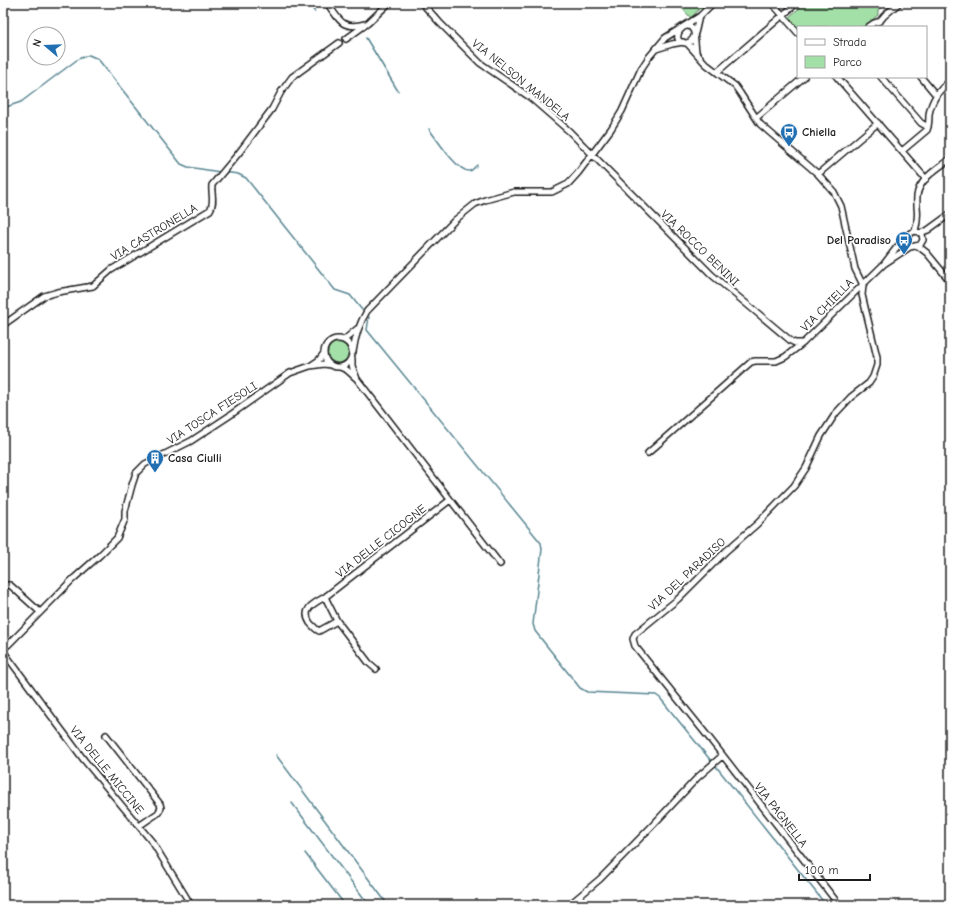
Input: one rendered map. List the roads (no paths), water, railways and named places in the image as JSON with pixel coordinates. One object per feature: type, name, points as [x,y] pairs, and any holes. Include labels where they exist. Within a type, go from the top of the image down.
[{"type":"street","points":[[328,3],[339,19],[346,25],[353,27],[368,23]]},
{"type":"street","points":[[346,39],[368,23],[389,3]]},
{"type":"street","name":"VIA NELSON MANDELA","points":[[422,3],[480,62],[531,98],[592,155]]},
{"type":"street","name":"VIA TOSCA FIESOLI","points":[[352,355],[358,329],[367,311],[465,211],[484,200],[503,194],[523,192],[546,193],[558,190],[573,179],[616,121],[640,69],[655,50],[665,38],[699,16],[713,3]]},
{"type":"street","points":[[772,3],[797,32]]},
{"type":"street","points":[[717,72],[797,3]]},
{"type":"street","points":[[870,26],[874,23],[881,24],[884,16],[899,3]]},
{"type":"street","points":[[655,50],[672,44],[685,43],[692,40],[699,16]]},
{"type":"street","points":[[685,43],[679,40],[678,35],[682,28],[688,27],[691,28],[694,33],[696,51]]},
{"type":"street","name":"VIA CASTRONELLA","points":[[3,325],[44,296],[93,286],[111,270],[210,210],[213,201],[212,184],[238,154],[272,109],[281,92],[292,77],[339,43]]},
{"type":"street","name":"VIA CHIELLA","points":[[648,453],[751,362],[776,361],[785,357],[803,343],[863,285],[855,269],[847,229],[838,198],[818,174],[767,130],[756,118],[740,93],[728,80],[704,62],[696,51],[685,43]]},
{"type":"street","points":[[756,118],[803,78]]},
{"type":"street","points":[[838,78],[926,179]]},
{"type":"street","points":[[882,78],[921,123],[928,127]]},
{"type":"street","points":[[922,78],[936,95]]},
{"type":"street","points":[[902,151],[924,133],[928,127],[930,111],[936,95],[940,89],[950,81]]},
{"type":"street","points":[[818,174],[878,123]]},
{"type":"street","name":"VIA ROCCO BENINI","points":[[592,155],[712,275],[791,341],[795,343],[803,343]]},
{"type":"street","points":[[884,264],[908,248],[918,245],[923,238],[918,232],[917,196],[920,187],[926,179],[950,158]]},
{"type":"street","points":[[863,285],[884,264],[910,233],[928,230],[950,214]]},
{"type":"street","points":[[908,237],[910,243],[918,245],[927,253],[950,281]]},
{"type":"street","name":"VIA DEL PARADISO","points":[[722,756],[635,646],[632,640],[633,636],[678,599],[726,551],[761,520],[794,486],[806,468],[821,436],[836,413],[873,377],[877,365],[877,357],[862,295],[863,285]]},
{"type":"street","name":"VIA TOSCA FIESOLI","points":[[310,366],[319,360],[326,346],[332,340],[344,340],[358,329]]},
{"type":"street","points":[[344,340],[350,344],[352,366],[357,379]]},
{"type":"street","points":[[324,352],[325,359],[331,366]]},
{"type":"street","points":[[339,367],[346,366],[352,355]]},
{"type":"street","name":"VIA TOSCA FIESOLI","points":[[3,646],[8,645],[72,580],[117,538],[125,519],[125,511],[136,473],[145,464],[191,441],[290,373],[310,366],[324,364],[339,367]]},
{"type":"street","points":[[339,367],[347,370],[357,379],[500,564]]},
{"type":"street","name":"VIA DELLE CICOGNE","points":[[337,621],[319,631],[316,630],[306,617],[306,613],[308,609],[317,601],[325,597],[450,500]]},
{"type":"street","points":[[3,588],[6,585],[10,585],[40,612]]},
{"type":"street","points":[[325,597],[337,621],[376,669]]},
{"type":"street","name":"VIA DELLE MICCINE","points":[[3,651],[84,760],[153,843],[191,905]]},
{"type":"street","points":[[106,735],[160,804],[161,808],[158,812],[139,826]]},
{"type":"street","points":[[569,905],[600,879],[651,827],[673,802],[722,756]]},
{"type":"street","name":"VIA PAGNELLA","points":[[722,756],[839,905]]},
{"type":"waterway","points":[[308,3],[315,12]]},
{"type":"waterway","points":[[366,38],[398,91]]},
{"type":"waterway","points":[[3,108],[21,102],[78,59],[89,55],[98,59],[181,164],[188,167],[220,172]]},
{"type":"waterway","points":[[429,129],[460,167],[470,171],[477,165]]},
{"type":"waterway","points":[[224,172],[238,174],[246,178],[335,290],[350,295],[362,310]]},
{"type":"waterway","points":[[369,317],[367,330],[541,543],[542,549],[533,624],[535,631],[580,688],[587,692],[656,695],[712,762]]},
{"type":"waterway","points":[[276,755],[388,905]]},
{"type":"waterway","points":[[715,765],[826,905]]},
{"type":"waterway","points":[[292,803],[369,905]]},
{"type":"waterway","points":[[305,853],[345,905]]},
{"type":"place","name":"Chiella","points":[[789,147]]},
{"type":"place","name":"Del Paradiso","points":[[904,255]]},
{"type":"place","name":"Casa Ciulli","points":[[155,473]]}]
